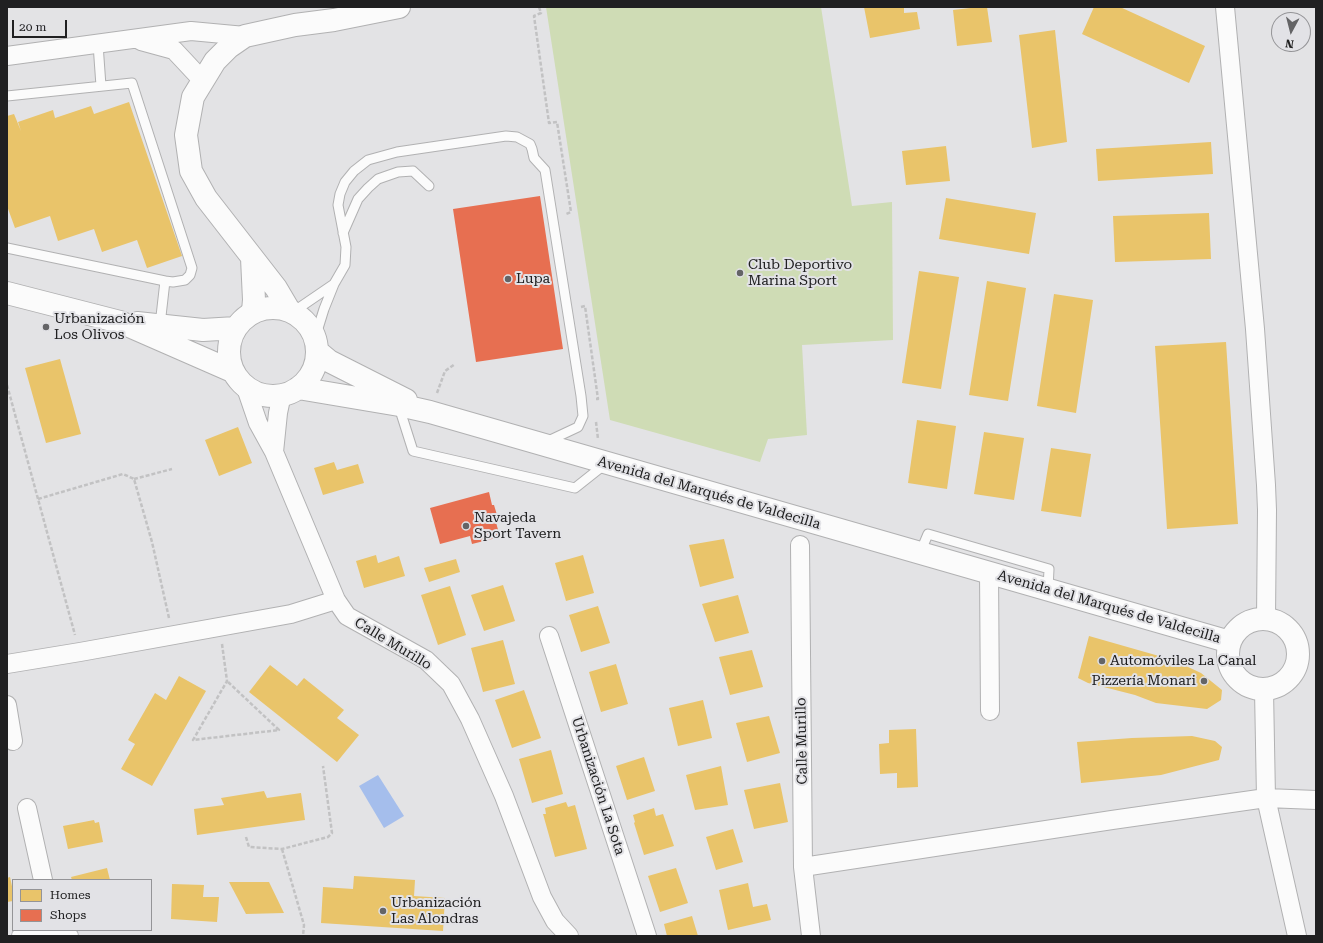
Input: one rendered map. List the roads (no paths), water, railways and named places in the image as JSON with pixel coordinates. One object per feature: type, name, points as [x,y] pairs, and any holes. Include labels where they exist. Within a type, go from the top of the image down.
[{"type":"main road","points":[[291,311],[278,308],[253,312],[236,328],[230,348],[230,360],[232,371],[246,388],[263,395],[290,391],[308,379],[314,368],[316,345],[307,323],[291,311],[276,288],[206,198],[191,171],[186,135],[193,97],[215,61],[229,47],[245,36],[295,25],[334,20],[396,7]]},
{"type":"main road","points":[[252,258],[254,300],[253,312]]},
{"type":"main road","points":[[7,292],[120,322],[232,371]]},
{"type":"main road","points":[[120,322],[203,330],[236,328]]},
{"type":"main road","name":"Avenida del Marqués de Valdecilla","points":[[316,345],[329,361],[539,444],[1230,642]]},
{"type":"main road","name":"Avenida del Marqués de Valdecilla","points":[[290,391],[399,406],[434,403]]},
{"type":"main road","points":[[1266,619],[1278,622],[1288,628],[1295,638],[1307,664],[1294,672],[1287,682],[1276,688],[1264,690],[1253,688],[1242,683],[1234,675],[1229,665],[1228,653],[1230,642],[1236,632],[1244,624],[1255,620],[1266,619]]},
{"type":"street","points":[[1225,7],[1255,329],[1266,485],[1266,619]]},
{"type":"street","points":[[7,56],[191,31],[245,36]]},
{"type":"street","points":[[210,33],[218,44],[221,55]]},
{"type":"street","points":[[132,39],[174,50],[203,81]]},
{"type":"street","name":"Calle Murillo","points":[[246,388],[258,422],[274,452],[336,600],[346,616],[426,660],[451,684],[470,719],[504,796],[553,929],[569,936]]},
{"type":"street","points":[[274,452],[278,413],[290,391]]},
{"type":"street","name":"Calle Murillo","points":[[800,545],[803,867],[811,936]]},
{"type":"street","name":"Avenida del Marqués de Valdecilla","points":[[988,572],[990,711]]},
{"type":"street","points":[[7,664],[291,614],[336,600]]},
{"type":"street","name":"Urbanización La Sota","points":[[549,636],[647,936]]},
{"type":"street","points":[[1264,690],[1266,798],[1297,936]]},
{"type":"street","points":[[7,705],[13,741]]},
{"type":"street","points":[[803,867],[1266,798],[1316,800]]},
{"type":"street","points":[[27,808],[43,879]]},
{"type":"street","points":[[21,936],[52,933],[69,936]]},
{"type":"lane","points":[[98,44],[100,86]]},
{"type":"lane","points":[[7,96],[132,82],[192,268],[190,275],[185,280],[173,282],[7,248]]},
{"type":"lane","points":[[316,345],[324,309],[334,284],[346,265],[346,247],[338,205],[340,194],[345,182],[354,171],[368,160],[397,152],[506,136],[517,137],[530,144],[534,158],[545,170],[583,416],[578,427],[539,444]]},
{"type":"lane","points":[[344,234],[358,199],[378,179],[398,172],[413,171],[429,186]]},
{"type":"lane","points":[[160,325],[165,280]]},
{"type":"lane","points":[[291,311],[334,284]]},
{"type":"lane","points":[[399,406],[414,451],[574,488],[607,463]]},
{"type":"lane","points":[[920,553],[928,534],[1050,570],[1048,589]]},
{"type":"water","points":[[378,775],[404,816],[384,828],[359,786]]},
{"type":"place","name":"Club Deportivo Marina Sport","points":[[740,273]]},
{"type":"place","name":"Lupa","points":[[508,279]]},
{"type":"place","name":"Urbanización Los Olivos","points":[[46,327]]},
{"type":"place","name":"Navajeda Sport Tavern","points":[[466,526]]},
{"type":"place","name":"Automóviles La Canal","points":[[1102,661]]},
{"type":"place","name":"Pizzería Monari","points":[[1204,681]]},
{"type":"place","name":"Urbanización Las Alondras","points":[[383,911]]}]
